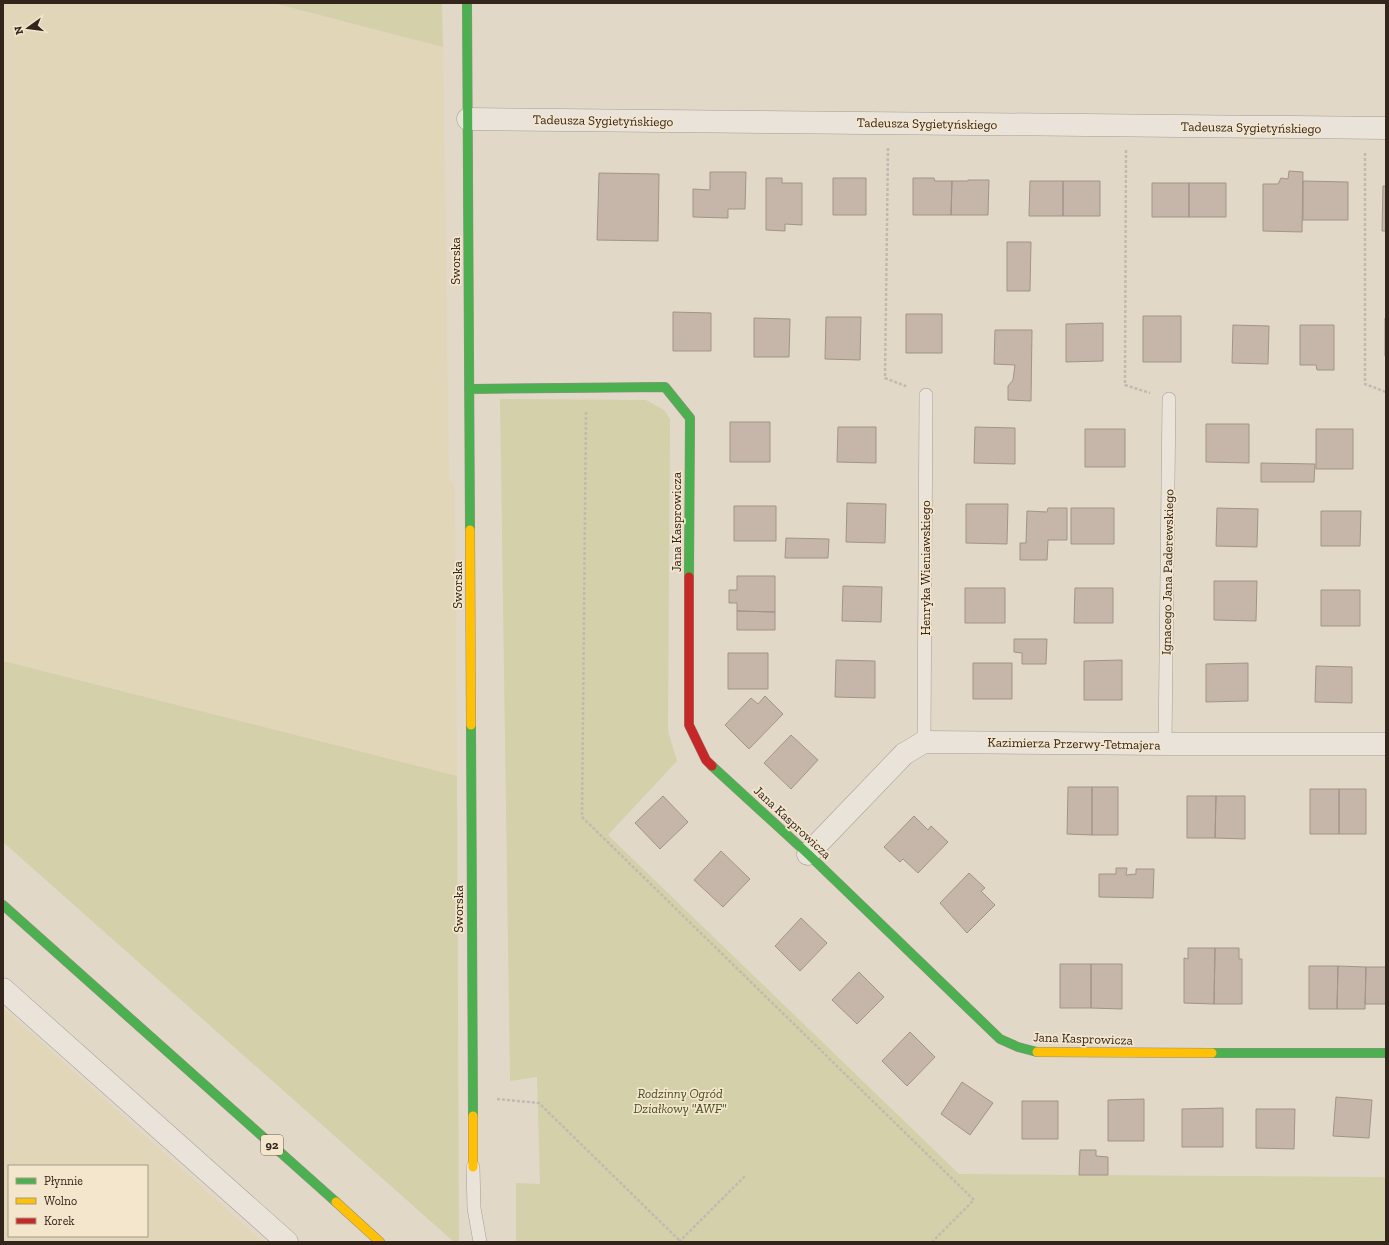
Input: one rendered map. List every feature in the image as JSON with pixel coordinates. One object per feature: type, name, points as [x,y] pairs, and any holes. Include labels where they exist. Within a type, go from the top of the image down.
[{"type":"street","name":"Sworska","points":[[467,3],[473,1167]]},
{"type":"street","name":"Tadeusza Sygietyńskiego","points":[[468,119],[1386,128]]},
{"type":"street","name":"Jana Kasprowicza","points":[[468,389],[665,387],[690,418],[689,725],[706,760],[808,854],[1000,1039],[1018,1047],[1036,1052],[1386,1053]]},
{"type":"street","points":[[808,854],[904,754],[924,742]]},
{"type":"street","name":"Kazimierza Przerwy-Tetmajera","points":[[924,742],[1386,744]]},
{"type":"street","name":"92","points":[[3,905],[380,1242]]},
{"type":"street","points":[[3,989],[287,1242]]},
{"type":"lane","name":"Henryka Wieniawskiego","points":[[924,742],[926,395]]},
{"type":"lane","name":"Ignacego Jana Paderewskiego","points":[[1165,744],[1169,399]]},
{"type":"lane","points":[[473,1167],[474,1208],[480,1242]]},
{"type":"path","points":[[888,123],[885,378],[926,395]]},
{"type":"path","points":[[1126,126],[1125,384],[1169,399]]},
{"type":"path","points":[[1365,128],[1365,384],[1386,392]]},
{"type":"path","points":[[586,388],[582,817],[974,1200],[932,1242]]},
{"type":"path","points":[[473,1097],[539,1103],[680,1242],[746,1175]]},
{"type":"shaded area","points":[[3,3],[273,3],[443,47],[449,480],[455,485],[457,776],[3,661]]},
{"type":"shaded area","points":[[3,1008],[263,1242],[3,1242]]},
{"type":"green space","points":[[273,3],[442,3],[443,47]]},
{"type":"green space","name":"Rodzinny Ogród Działkowy \"AWF\"","points":[[500,399],[646,400],[664,410],[670,419],[668,731],[677,761],[608,835],[959,1174],[1386,1177],[1386,1242],[516,1242],[516,1183],[540,1184],[537,1077],[510,1081]]},
{"type":"green space","points":[[3,661],[457,776],[459,1242],[454,1242],[3,842]]},
{"type":"building","points":[[1289,171],[1303,172],[1302,232],[1263,231],[1263,184],[1278,184],[1281,178],[1288,179]]},
{"type":"building","points":[[710,172],[746,172],[745,209],[728,209],[728,218],[693,217],[693,189],[710,190]]},
{"type":"building","points":[[599,173],[659,174],[658,241],[597,240]]},
{"type":"building","points":[[766,178],[782,178],[782,183],[802,183],[802,225],[785,224],[785,231],[766,230]]},
{"type":"building","points":[[833,178],[866,178],[866,215],[833,215]]},
{"type":"building","points":[[913,178],[934,178],[935,181],[952,181],[951,215],[913,215]]},
{"type":"building","points":[[989,180],[988,215],[951,215],[952,181]]},
{"type":"building","points":[[1030,181],[1063,181],[1063,216],[1029,216]]},
{"type":"building","points":[[1063,181],[1100,181],[1100,216],[1063,216]]},
{"type":"building","points":[[1303,181],[1348,182],[1348,220],[1303,220]]},
{"type":"building","points":[[1152,183],[1189,183],[1189,217],[1152,217]]},
{"type":"building","points":[[1189,183],[1226,183],[1226,217],[1189,217]]},
{"type":"building","points":[[1383,186],[1386,186],[1386,231],[1382,231]]},
{"type":"building","points":[[1007,242],[1031,242],[1030,291],[1007,291]]},
{"type":"building","points":[[673,312],[711,313],[711,351],[673,351]]},
{"type":"building","points":[[906,314],[942,314],[942,353],[906,353]]},
{"type":"building","points":[[1143,316],[1181,316],[1181,362],[1143,362]]},
{"type":"building","points":[[826,317],[861,317],[860,360],[825,359]]},
{"type":"building","points":[[754,318],[790,319],[789,357],[754,357]]},
{"type":"building","points":[[1386,318],[1386,356],[1385,356]]},
{"type":"building","points":[[1103,323],[1103,361],[1066,362],[1066,324]]},
{"type":"building","points":[[1233,325],[1269,326],[1268,364],[1232,363]]},
{"type":"building","points":[[1300,325],[1334,325],[1334,370],[1317,370],[1316,365],[1300,365]]},
{"type":"building","points":[[995,330],[1032,330],[1031,401],[1008,400],[1008,386],[1013,380],[1015,365],[994,364]]},
{"type":"building","points":[[730,422],[770,422],[770,462],[730,462]]},
{"type":"building","points":[[1206,424],[1249,424],[1249,463],[1206,462]]},
{"type":"building","points":[[838,427],[876,427],[876,463],[837,462]]},
{"type":"building","points":[[975,427],[1015,428],[1015,464],[974,463]]},
{"type":"building","points":[[1085,429],[1125,429],[1125,467],[1085,467]]},
{"type":"building","points":[[1316,429],[1353,429],[1353,469],[1316,469]]},
{"type":"building","points":[[1261,463],[1315,464],[1314,482],[1261,482]]},
{"type":"building","points":[[847,503],[886,504],[885,543],[846,542]]},
{"type":"building","points":[[966,504],[1008,504],[1007,544],[966,543]]},
{"type":"building","points":[[734,506],[776,506],[776,541],[734,541]]},
{"type":"building","points":[[1048,508],[1067,508],[1067,540],[1048,540],[1047,560],[1020,560],[1020,543],[1026,543],[1027,511],[1047,512]]},
{"type":"building","points":[[1071,508],[1114,508],[1114,544],[1071,544]]},
{"type":"building","points":[[1217,508],[1258,509],[1257,547],[1216,546]]},
{"type":"building","points":[[1321,511],[1361,511],[1360,546],[1321,546]]},
{"type":"building","points":[[786,538],[829,539],[828,558],[785,558]]},
{"type":"building","points":[[737,576],[775,576],[775,612],[737,611],[737,603],[729,603],[729,590],[737,590]]},
{"type":"building","points":[[1214,581],[1257,581],[1256,621],[1214,620]]},
{"type":"building","points":[[843,586],[882,587],[881,622],[842,621]]},
{"type":"building","points":[[965,588],[1005,588],[1005,623],[965,623]]},
{"type":"building","points":[[1075,588],[1113,588],[1113,623],[1074,623]]},
{"type":"building","points":[[1321,590],[1360,590],[1360,626],[1321,626]]},
{"type":"building","points":[[737,611],[775,612],[775,630],[737,630]]},
{"type":"building","points":[[1014,639],[1047,639],[1046,664],[1022,664],[1022,653],[1014,652]]},
{"type":"building","points":[[728,653],[768,653],[768,689],[728,689]]},
{"type":"building","points":[[836,660],[875,661],[875,698],[835,697]]},
{"type":"building","points":[[1122,660],[1122,700],[1084,700],[1084,661]]},
{"type":"building","points":[[973,663],[1012,663],[1012,699],[973,699]]},
{"type":"building","points":[[1248,663],[1248,701],[1206,702],[1206,664]]},
{"type":"building","points":[[1316,666],[1352,667],[1352,703],[1315,702]]},
{"type":"building","points":[[765,696],[783,714],[749,749],[725,725],[751,698],[758,704]]},
{"type":"building","points":[[791,735],[818,760],[791,789],[764,763]]},
{"type":"building","points":[[1068,787],[1092,787],[1092,835],[1067,834]]},
{"type":"building","points":[[1092,787],[1118,787],[1118,835],[1092,835]]},
{"type":"building","points":[[1310,789],[1339,789],[1339,834],[1310,834]]},
{"type":"building","points":[[1339,789],[1366,789],[1366,834],[1339,834]]},
{"type":"building","points":[[663,796],[688,822],[660,849],[635,823]]},
{"type":"building","points":[[1187,796],[1216,796],[1215,838],[1187,838]]},
{"type":"building","points":[[1216,796],[1245,796],[1245,839],[1215,838]]},
{"type":"building","points":[[914,816],[928,830],[931,826],[948,842],[918,873],[903,859],[900,862],[884,847]]},
{"type":"building","points":[[721,851],[750,879],[723,907],[694,880]]},
{"type":"building","points":[[1116,868],[1127,868],[1126,875],[1136,874],[1136,869],[1154,869],[1153,898],[1099,897],[1099,874],[1116,874]]},
{"type":"building","points":[[969,873],[985,888],[981,891],[995,905],[967,933],[940,903]]},
{"type":"building","points":[[801,918],[827,943],[800,971],[775,946]]},
{"type":"building","points":[[1188,948],[1215,948],[1214,1004],[1184,1003],[1184,958],[1188,959]]},
{"type":"building","points":[[1215,948],[1239,948],[1239,959],[1242,959],[1242,1004],[1214,1004]]},
{"type":"building","points":[[1060,964],[1091,964],[1091,1008],[1060,1008]]},
{"type":"building","points":[[1091,964],[1122,964],[1122,1009],[1091,1008]]},
{"type":"building","points":[[1309,966],[1338,966],[1337,1009],[1309,1009]]},
{"type":"building","points":[[1338,966],[1366,967],[1365,1009],[1337,1009]]},
{"type":"building","points":[[1366,967],[1386,967],[1386,1004],[1365,1004]]},
{"type":"building","points":[[859,972],[884,997],[857,1024],[832,1000]]},
{"type":"building","points":[[910,1032],[935,1057],[907,1086],[882,1061]]},
{"type":"building","points":[[962,1082],[993,1103],[970,1135],[941,1114]]},
{"type":"building","points":[[1336,1097],[1372,1100],[1369,1138],[1333,1136]]},
{"type":"building","points":[[1144,1099],[1144,1141],[1108,1141],[1108,1100]]},
{"type":"building","points":[[1022,1101],[1058,1101],[1058,1139],[1022,1139]]},
{"type":"building","points":[[1223,1108],[1223,1147],[1182,1147],[1182,1109]]},
{"type":"building","points":[[1256,1109],[1295,1109],[1294,1149],[1256,1148]]},
{"type":"building","points":[[1080,1150],[1096,1150],[1096,1156],[1108,1157],[1108,1175],[1079,1175]]},
{"type":"traffic: fast","points":[[467,3],[470,530]]},
{"type":"traffic: fast","points":[[469,389],[665,387],[690,418],[689,577]]},
{"type":"traffic: fast","points":[[471,725],[473,1116]]},
{"type":"traffic: fast","points":[[712,766],[808,854],[1000,1039],[1018,1047],[1037,1052]]},
{"type":"traffic: fast","points":[[3,905],[336,1202]]},
{"type":"traffic: fast","points":[[1212,1053],[1386,1053]]},
{"type":"traffic: slow","points":[[470,530],[471,725]]},
{"type":"traffic: slow","points":[[1037,1052],[1212,1053]]},
{"type":"traffic: slow","points":[[473,1116],[473,1167]]},
{"type":"traffic: slow","points":[[336,1202],[380,1242]]},
{"type":"traffic: jam","points":[[689,577],[689,725],[706,760],[712,766]]}]
